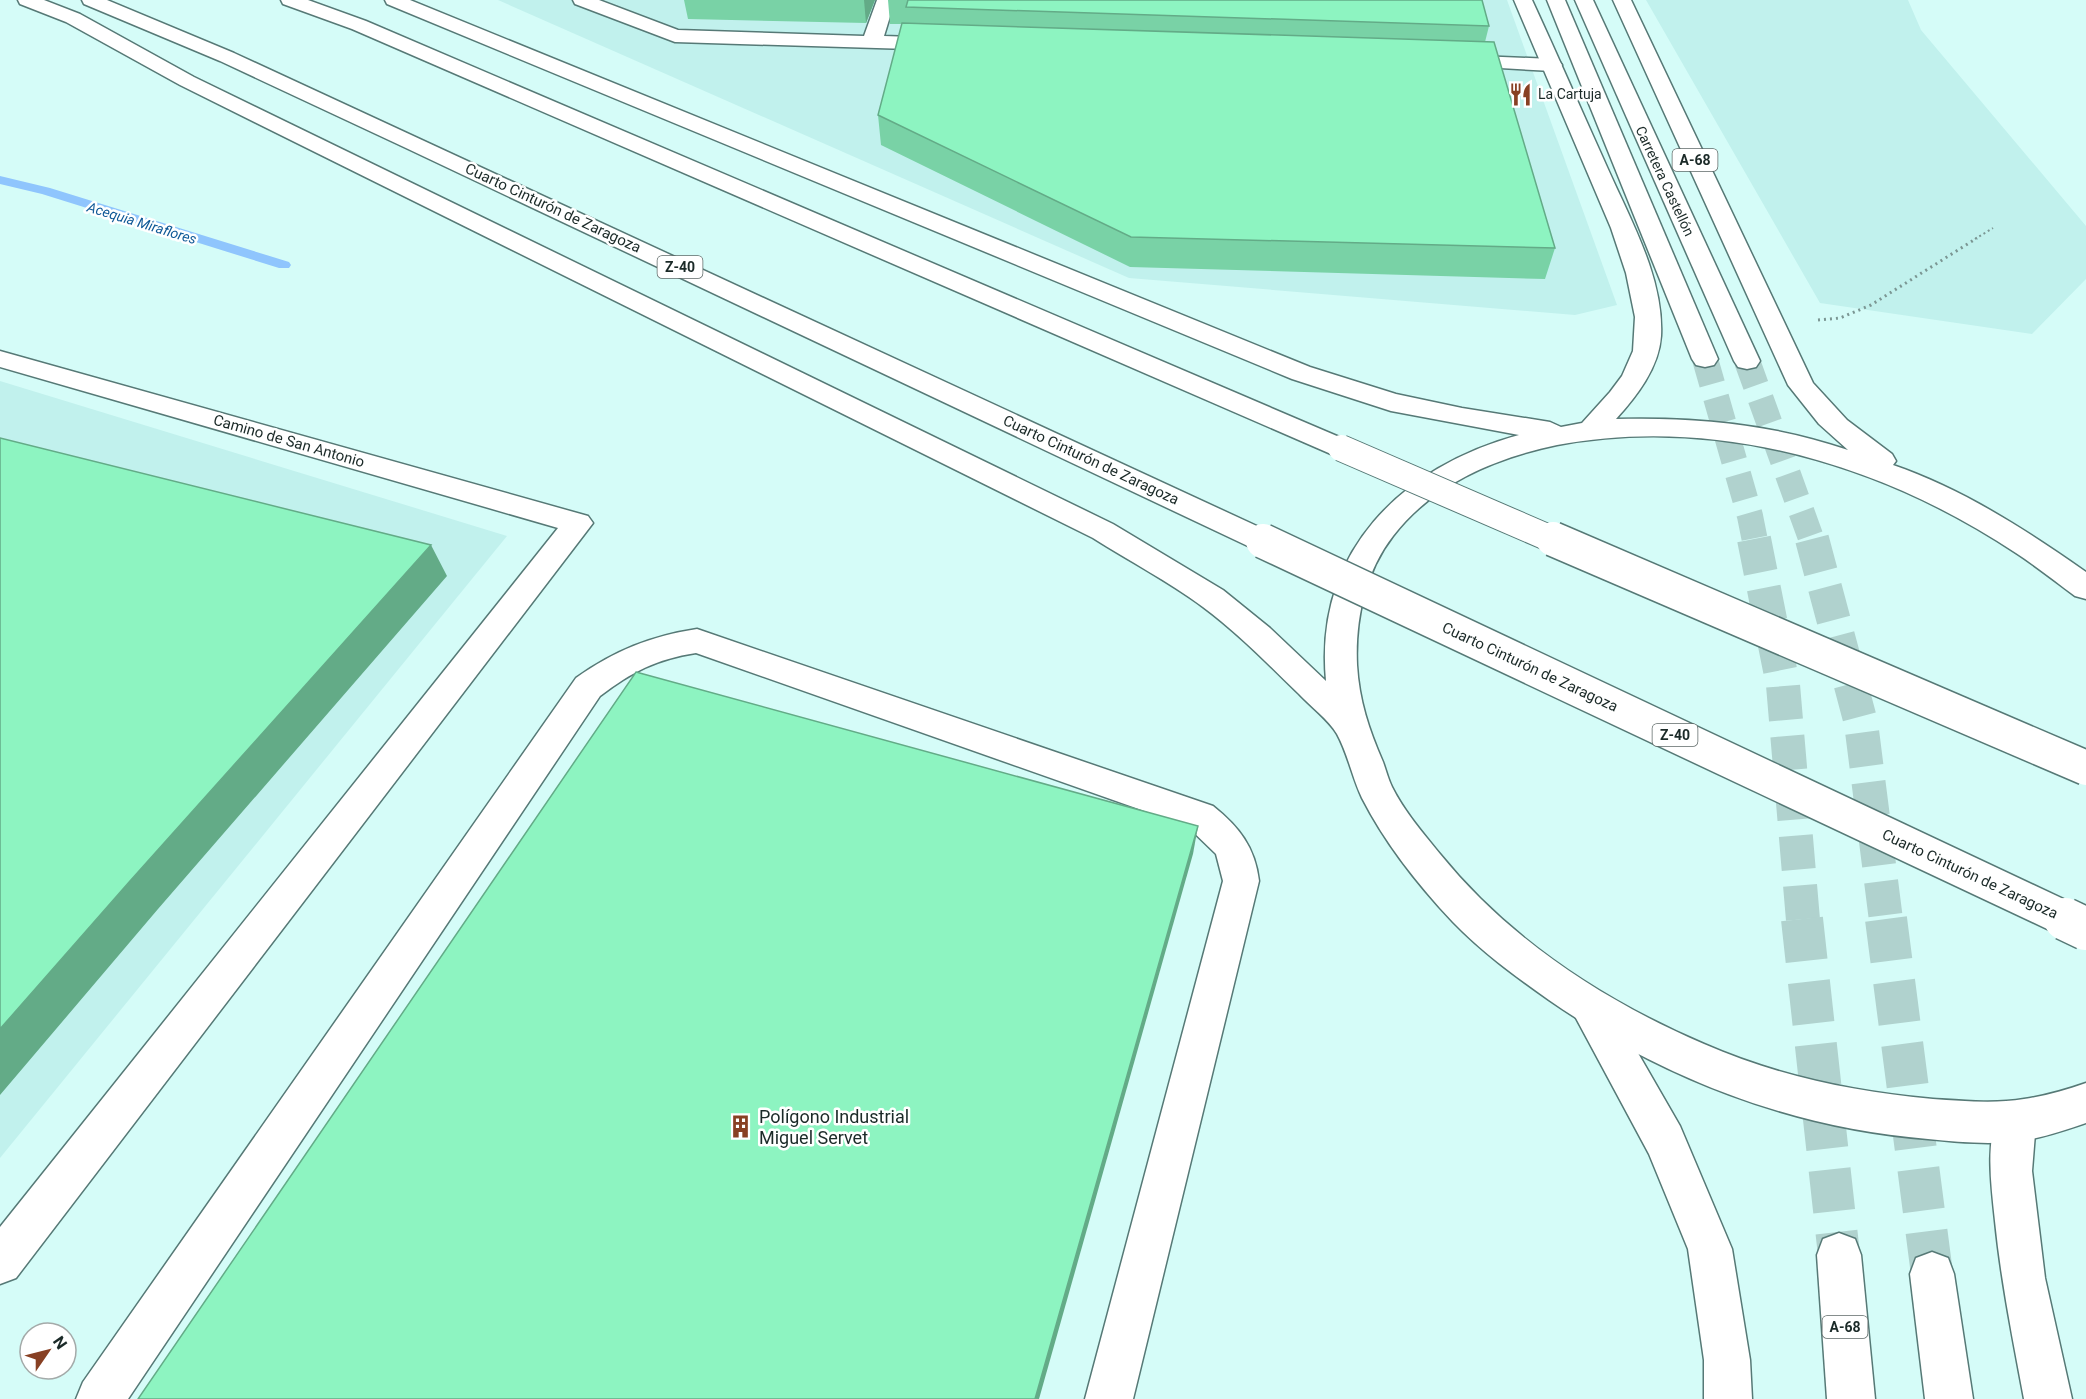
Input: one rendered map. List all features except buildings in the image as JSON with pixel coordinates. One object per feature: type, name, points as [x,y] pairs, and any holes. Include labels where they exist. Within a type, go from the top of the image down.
[{"type":"main road","points":[[27,0],[73,18],[187,81],[1103,531],[1225,608],[1258,635],[1351,726]]},
{"type":"main road","name":"Cuarto Cinturón de Zaragoza","points":[[92,0],[227,57],[352,114],[2086,928]]},
{"type":"main road","points":[[290,0],[359,25],[2086,768]]},
{"type":"main road","points":[[394,0],[1301,373],[1391,402],[1462,417],[1576,431],[1617,402],[1638,370],[1648,338],[1646,302],[1630,246],[1523,0]]},
{"type":"main road","points":[[582,0],[675,36],[956,45]]},
{"type":"main road","points":[[872,42],[886,0]]},
{"type":"main road","name":"Carretera Castellón","points":[[1556,0],[1705,359]]},
{"type":"main road","name":"Carretera Castellón","points":[[1584,0],[1747,361]]},
{"type":"main road","name":"A-68","points":[[1622,0],[1801,385],[1822,413],[1847,437],[1918,486]]},
{"type":"main road","points":[[1433,61],[1552,64]]},
{"type":"main road","name":"Camino de San Antonio","points":[[0,359],[578,523],[0,1262]]},
{"type":"main road","points":[[2086,588],[2050,560],[1986,519],[1918,486],[1847,459],[1750,435],[1702,429],[1655,426],[1576,431],[1500,449],[1454,470],[1414,497],[1380,531],[1357,571],[1343,618],[1341,669],[1351,726],[1380,797],[1431,870],[1500,942],[1590,1007],[1653,1043],[1745,1082],[1842,1107],[1938,1119],[2050,1113],[2086,1130]]},
{"type":"main road","points":[[100,1399],[588,687],[623,662],[662,646],[697,641],[1200,816],[1225,836],[1239,858],[1241,880],[1109,1399]]},
{"type":"main road","points":[[1590,1007],[1665,1141],[1710,1248],[1727,1360],[1728,1399]]},
{"type":"main road","points":[[2048,1399],[2022,1278],[2011,1171],[2050,1113]]},
{"type":"main road","name":"A-68","points":[[1839,1255],[1851,1399]]},
{"type":"main road","points":[[1932,1274],[1949,1399]]},
{"type":"path","points":[[1769,319],[1822,320],[1856,313],[1993,228]]},
{"type":"shaded area","points":[[498,0],[1507,0],[1617,305],[1575,315],[1129,278]]},
{"type":"shaded area","points":[[1646,0],[1908,0],[1921,30],[2086,226],[2086,279],[2032,334],[1820,303]]},
{"type":"shaded area","points":[[0,381],[507,536],[0,1158]]},
{"type":"waterway","name":"Acequia Miraflores","points":[[0,180],[46,191],[284,265]]},
{"type":"tunnel","points":[[1705,359],[1750,516],[1755,541]]},
{"type":"tunnel","points":[[1747,361],[1812,541]]},
{"type":"tunnel","points":[[1754,539],[1783,685],[1803,920]]},
{"type":"tunnel","points":[[1812,539],[1861,723],[1886,920]]},
{"type":"tunnel","points":[[1802,919],[1839,1255]]},
{"type":"tunnel","points":[[1886,919],[1932,1274]]},
{"type":"place","name":"La Cartuja","points":[[1520,94]]},
{"type":"place","name":"Polígono Industrial Miguel Servet","points":[[741,1127]]}]
